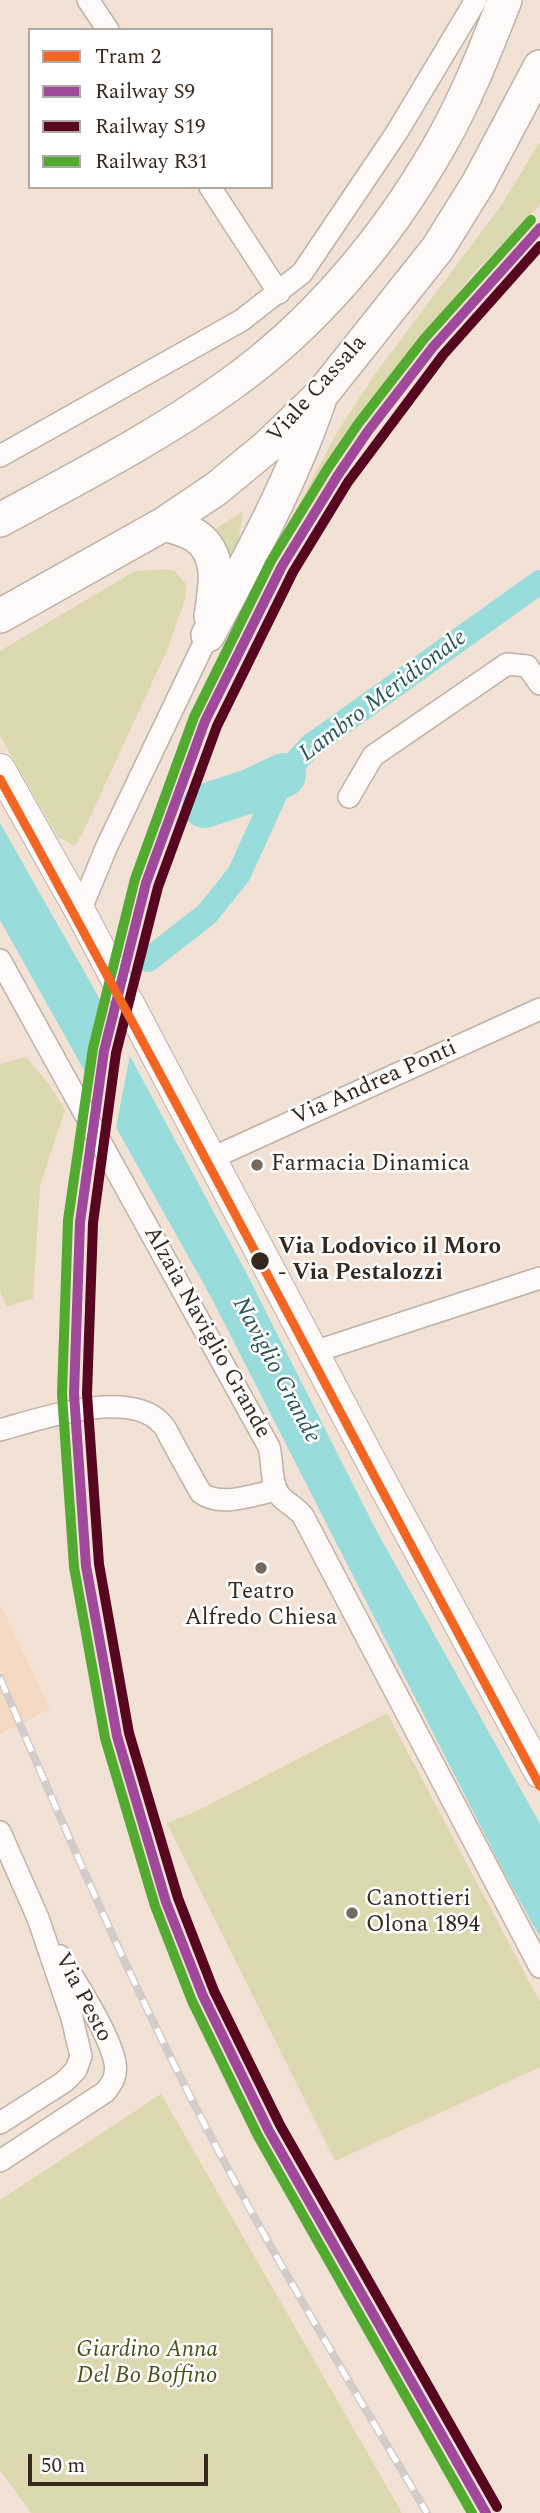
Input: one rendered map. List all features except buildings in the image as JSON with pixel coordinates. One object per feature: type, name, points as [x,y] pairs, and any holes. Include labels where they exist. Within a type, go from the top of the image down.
[{"type":"main road","points":[[0,520],[92,471],[229,386],[274,351],[326,301],[374,244],[438,149],[487,47],[505,0]]},
{"type":"main road","name":"Viale Cassala","points":[[0,617],[164,524],[216,489],[322,394],[438,248],[479,182],[540,67]]},
{"type":"main road","points":[[208,635],[283,492],[322,394]]},
{"type":"main road","points":[[164,524],[197,537],[207,548],[215,566],[208,635]]},
{"type":"street","points":[[88,0],[107,28]]},
{"type":"street","points":[[0,456],[242,320],[302,273],[397,132],[476,0]]},
{"type":"street","points":[[211,189],[279,293]]},
{"type":"street","points":[[80,911],[107,846],[208,635]]},
{"type":"street","points":[[349,797],[373,756],[507,664],[527,666],[540,684]]},
{"type":"street","points":[[0,769],[80,911],[540,1773]]},
{"type":"street","name":"Alzaia Naviglio Grande","points":[[0,960],[269,1447],[277,1489]]},
{"type":"street","name":"Via Andrea Ponti","points":[[210,1159],[540,1009]]},
{"type":"street","points":[[314,1352],[540,1278]]},
{"type":"street","points":[[0,1430],[68,1412],[99,1407],[146,1413],[162,1423],[201,1493],[207,1498],[227,1500],[277,1489],[282,1498],[295,1506],[303,1516],[540,1967]]},
{"type":"street","name":"Via Pesto","points":[[0,1832],[38,1918],[72,2018],[81,2056],[76,2070],[64,2082],[24,2107]]},
{"type":"street","name":"Via Pesto","points":[[38,1918],[90,2007],[115,2063],[114,2082],[105,2092],[40,2135]]},
{"type":"street","points":[[0,2123],[24,2107],[33,2112],[41,2125],[40,2135],[0,2161]]},
{"type":"shaded area","points":[[0,1604],[50,1709],[0,1734]]},
{"type":"green space","points":[[540,142],[540,205],[473,274],[379,392],[290,537],[292,517],[339,429],[376,373],[500,207]]},
{"type":"green space","points":[[243,511],[235,563],[212,531]]},
{"type":"green space","points":[[135,571],[175,571],[186,584],[186,597],[168,648],[75,846],[58,837],[0,736],[0,651]]},
{"type":"green space","points":[[26,1057],[49,1084],[65,1110],[40,1186],[33,1298],[7,1307],[0,1291],[0,1064]]},
{"type":"green space","name":"Canottieri Olona 1894","points":[[387,1713],[540,2002],[540,2067],[335,2161],[167,1823],[197,1811]]},
{"type":"green space","name":"Giardino Anna Del Bo Boffino","points":[[161,2094],[402,2513],[31,2513],[0,2470],[0,2200]]},
{"type":"water","name":"Naviglio Grande","points":[[0,823],[93,987],[248,1276],[375,1528],[540,1824],[540,1937],[505,1874],[211,1297],[0,920]]},
{"type":"pier","points":[[104,1000],[131,1050],[115,1133],[88,1085]]},
{"type":"waterway","name":"Lambro Meridionale","points":[[148,960],[207,914],[239,874],[284,775],[310,746],[540,582]]},
{"type":"waterway","points":[[204,806],[250,791],[284,775]]},
{"type":"railway","points":[[0,1678],[116,1942],[218,2151],[276,2256],[427,2513]]},
{"type":"tram line","name":"2","points":[[0,779],[137,1030],[540,1786]]},
{"type":"rail line","name":"R31","points":[[472,2513],[258,2136],[192,2001],[155,1906],[105,1738],[74,1567],[62,1394],[68,1220],[93,1048],[135,879],[194,717],[271,561],[328,468],[358,424],[424,339],[531,220]]},
{"type":"rail line","name":"S9","points":[[486,2513],[269,2131],[203,1996],[166,1902],[117,1736],[86,1566],[74,1394],[80,1222],[104,1051],[146,883],[205,721],[282,566],[338,475],[368,431],[433,347],[540,228]]},
{"type":"rail line","name":"S19","points":[[497,2507],[280,2125],[214,1991],[178,1898],[129,1733],[99,1564],[87,1394],[93,1223],[116,1053],[158,887],[217,726],[293,572],[348,482],[443,355],[540,246]]},
{"type":"place","name":"Farmacia Dinamica","points":[[257,1165]]},
{"type":"place","name":"Via Lodovico il Moro - Via Pestalozzi","points":[[260,1261]]},
{"type":"place","name":"Teatro Alfredo Chiesa","points":[[261,1568]]},
{"type":"place","name":"Canottieri Olona 1894","points":[[352,1913]]}]
